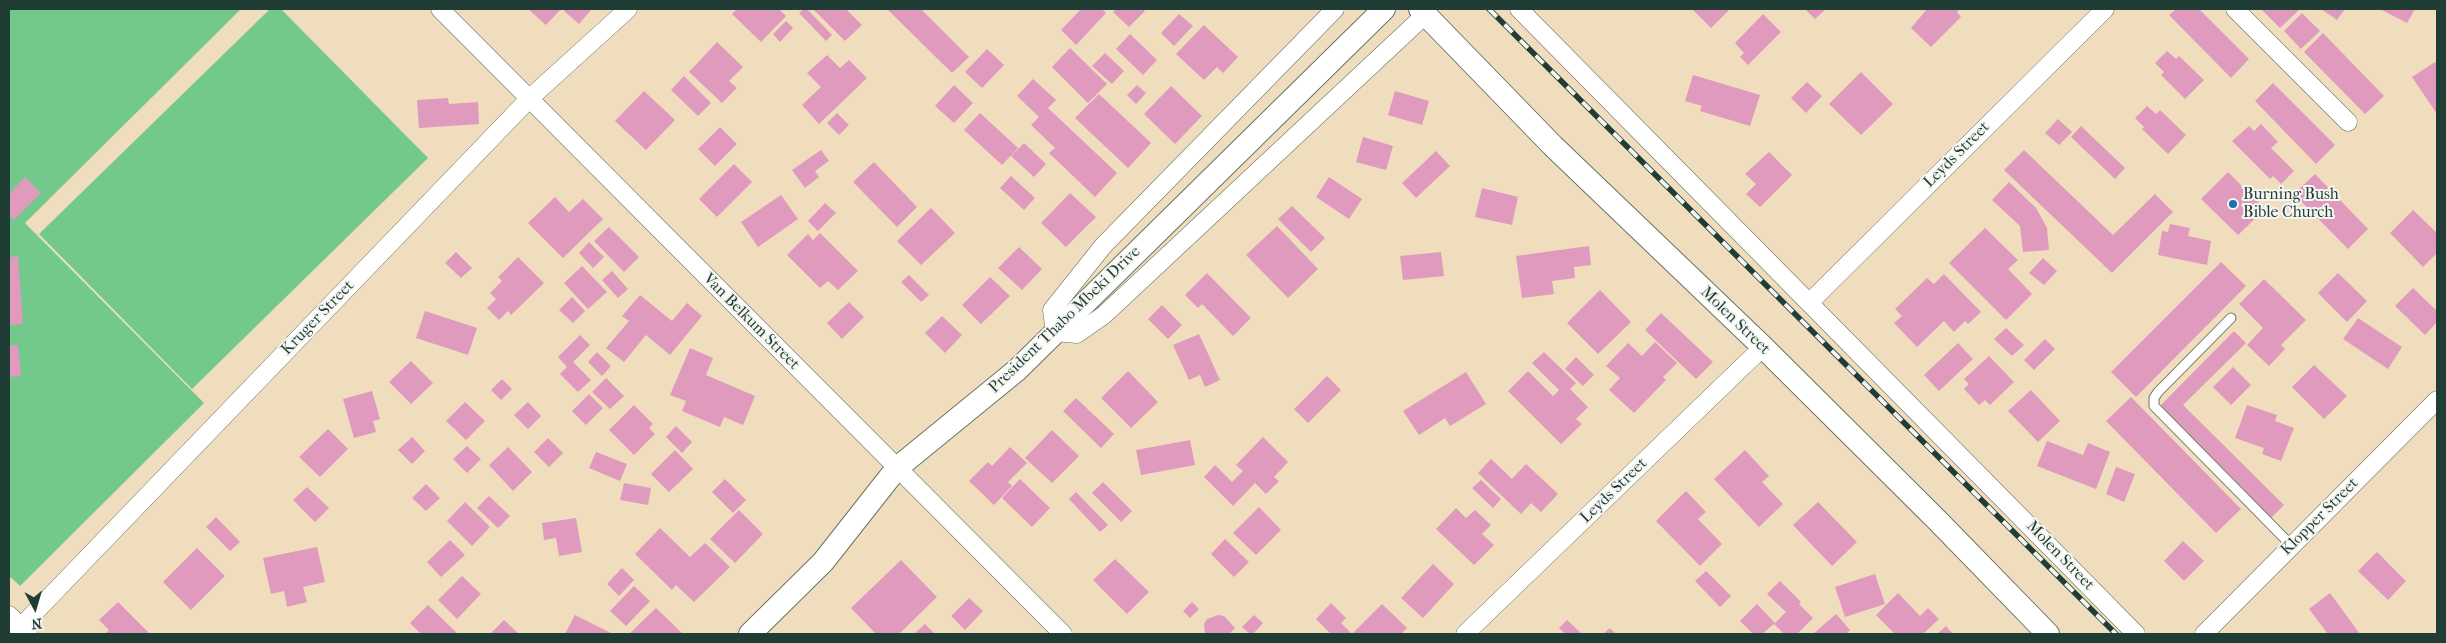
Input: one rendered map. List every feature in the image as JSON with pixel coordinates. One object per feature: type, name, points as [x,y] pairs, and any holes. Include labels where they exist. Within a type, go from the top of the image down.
[{"type":"street","name":"Van Belkum Street","points":[[440,9],[1063,634]]},
{"type":"street","name":"Kruger Street","points":[[21,632],[530,98],[628,9]]},
{"type":"street","points":[[1335,9],[1103,246],[1052,310],[1055,332],[1077,334],[1104,315],[1423,11]]},
{"type":"street","name":"President Thabo Mbeki Drive","points":[[750,634],[823,562],[897,468],[1017,370],[1384,9]]},
{"type":"street","name":"Molen Street","points":[[1519,9],[2136,634]]},
{"type":"street","name":"Leyds Street","points":[[1810,302],[2105,9]]},
{"type":"street","points":[[2235,9],[2348,122]]},
{"type":"street","name":"Molen Street","points":[[1423,11],[1553,146],[1763,347],[1937,520],[2048,634]]},
{"type":"street","name":"Leyds Street","points":[[1465,634],[1763,347]]},
{"type":"street","name":"Klopper Street","points":[[2204,634],[2437,400]]},
{"type":"street","points":[[9,615],[21,632]]},
{"type":"lane","points":[[2231,318],[2158,392],[2154,398],[2154,406],[2292,546]]},
{"type":"green space","points":[[9,9],[241,9],[25,223],[204,403],[20,586],[9,576]]},
{"type":"green space","points":[[270,9],[281,9],[428,158],[192,389],[39,234]]},
{"type":"building","points":[[528,9],[561,9],[546,25]]},
{"type":"building","points":[[566,9],[591,10],[579,24],[564,11]]},
{"type":"building","points":[[737,9],[779,9],[786,16],[761,42],[732,14]]},
{"type":"building","points":[[807,9],[832,35],[826,41],[799,13]]},
{"type":"building","points":[[813,9],[846,9],[862,25],[845,41]]},
{"type":"building","points":[[887,9],[921,9],[969,57],[952,73]]},
{"type":"building","points":[[1081,9],[1102,9],[1106,13],[1076,45],[1061,30]]},
{"type":"building","points":[[1116,9],[1143,9],[1145,11],[1129,27],[1113,12]]},
{"type":"building","points":[[1692,9],[1730,9],[1711,28]]},
{"type":"building","points":[[1805,9],[1826,9],[1815,19]]},
{"type":"building","points":[[1927,9],[1960,9],[1957,12],[1961,17],[1931,47],[1911,28]]},
{"type":"building","points":[[2176,9],[2199,9],[2249,59],[2231,78],[2169,15]]},
{"type":"building","points":[[2261,9],[2298,9],[2299,10],[2280,28]]},
{"type":"building","points":[[2321,9],[2345,9],[2337,20]]},
{"type":"building","points":[[2380,9],[2415,9],[2407,23]]},
{"type":"building","points":[[2302,13],[2320,31],[2301,49],[2284,31]]},
{"type":"building","points":[[1179,14],[1193,26],[1174,46],[1161,33]]},
{"type":"building","points":[[1763,14],[1781,32],[1748,65],[1740,57],[1744,53],[1735,43]]},
{"type":"building","points":[[786,21],[793,28],[780,42],[773,34]]},
{"type":"building","points":[[1204,25],[1238,57],[1223,73],[1217,67],[1204,80],[1176,54]]},
{"type":"building","points":[[2323,33],[2384,96],[2365,114],[2304,52]]},
{"type":"building","points":[[1130,34],[1157,60],[1143,75],[1116,49]]},
{"type":"building","points":[[717,42],[743,67],[729,81],[737,88],[722,103],[689,72]]},
{"type":"building","points":[[1070,48],[1107,84],[1088,103],[1052,67]]},
{"type":"building","points":[[987,49],[1004,65],[982,88],[965,72]]},
{"type":"building","points":[[2167,51],[2176,59],[2179,56],[2204,80],[2185,99],[2161,75],[2164,72],[2155,63]]},
{"type":"building","points":[[1105,53],[1124,71],[1112,84],[1092,66]]},
{"type":"building","points":[[827,55],[840,68],[849,60],[867,78],[819,124],[802,105],[821,87],[807,73]]},
{"type":"building","points":[[2435,62],[2437,65],[2437,114],[2412,77]]},
{"type":"building","points":[[1861,72],[1893,104],[1861,135],[1829,104]]},
{"type":"building","points":[[1693,75],[1760,95],[1750,126],[1700,111],[1702,106],[1685,101]]},
{"type":"building","points":[[684,76],[711,103],[698,116],[671,90]]},
{"type":"building","points":[[1033,79],[1056,100],[1048,108],[1117,173],[1095,197],[1049,153],[1055,148],[1031,125],[1039,117],[1017,96]]},
{"type":"building","points":[[1807,82],[1822,96],[1806,113],[1791,98]]},
{"type":"building","points":[[2273,83],[2335,145],[2316,164],[2255,101]]},
{"type":"building","points":[[954,85],[973,103],[954,123],[935,106]]},
{"type":"building","points":[[1137,85],[1146,93],[1136,104],[1127,95]]},
{"type":"building","points":[[1171,86],[1202,116],[1175,144],[1144,114]]},
{"type":"building","points":[[644,91],[675,120],[646,150],[615,121]]},
{"type":"building","points":[[1395,91],[1429,101],[1422,125],[1388,115]]},
{"type":"building","points":[[1099,94],[1151,143],[1128,168],[1075,118]]},
{"type":"building","points":[[448,98],[449,104],[478,102],[479,124],[419,128],[417,100]]},
{"type":"building","points":[[2147,106],[2156,114],[2160,110],[2186,135],[2168,154],[2142,129],[2144,127],[2135,118]]},
{"type":"building","points":[[837,113],[849,125],[839,135],[827,123]]},
{"type":"building","points":[[980,113],[1018,148],[1002,165],[964,130]]},
{"type":"building","points":[[2058,119],[2072,132],[2059,145],[2045,133]]},
{"type":"building","points":[[2261,124],[2278,142],[2271,148],[2294,171],[2281,184],[2273,176],[2270,179],[2232,141],[2249,126],[2254,131]]},
{"type":"building","points":[[2081,126],[2125,168],[2115,179],[2071,137]]},
{"type":"building","points":[[720,127],[737,144],[715,166],[698,149]]},
{"type":"building","points":[[1363,137],[1393,146],[1386,170],[1356,162]]},
{"type":"building","points":[[1024,143],[1046,164],[1034,177],[1011,156]]},
{"type":"building","points":[[821,150],[829,161],[815,171],[819,177],[805,188],[792,170]]},
{"type":"building","points":[[2024,150],[2113,235],[2155,194],[2173,212],[2112,273],[2004,170]]},
{"type":"building","points":[[1436,151],[1450,166],[1416,198],[1402,183]]},
{"type":"building","points":[[1769,152],[1792,175],[1760,207],[1746,194],[1756,184],[1745,174]]},
{"type":"building","points":[[874,162],[917,207],[897,227],[853,182]]},
{"type":"building","points":[[734,164],[752,182],[717,217],[699,199]]},
{"type":"building","name":"Burning Bush Bible Church","points":[[2228,172],[2265,209],[2238,235],[2201,199]]},
{"type":"building","points":[[2315,174],[2368,229],[2348,249],[2294,194]]},
{"type":"building","points":[[1011,176],[1035,198],[1024,210],[1000,188]]},
{"type":"building","points":[[25,177],[41,193],[14,220],[9,215],[9,194]]},
{"type":"building","points":[[1329,177],[1362,199],[1349,219],[1316,197]]},
{"type":"building","points":[[2009,182],[2036,208],[2047,228],[2049,250],[2023,252],[2020,226],[1992,200]]},
{"type":"building","points":[[1482,188],[1518,197],[1512,225],[1475,217]]},
{"type":"building","points":[[1070,193],[1096,217],[1066,247],[1041,223]]},
{"type":"building","points":[[781,195],[798,219],[758,247],[741,222]]},
{"type":"building","points":[[555,197],[569,212],[583,199],[603,219],[563,258],[528,223]]},
{"type":"building","points":[[825,203],[836,213],[818,231],[808,221]]},
{"type":"building","points":[[1292,206],[1325,238],[1311,252],[1278,219]]},
{"type":"building","points":[[931,208],[955,233],[921,265],[897,241]]},
{"type":"building","points":[[2413,210],[2437,233],[2437,253],[2423,267],[2390,233]]},
{"type":"building","points":[[2170,224],[2190,228],[2188,236],[2211,241],[2207,265],[2158,255],[2162,231],[2168,232]]},
{"type":"building","points":[[1277,226],[1318,269],[1288,298],[1246,255]]},
{"type":"building","points":[[609,227],[639,257],[624,272],[594,241]]},
{"type":"building","points":[[1985,228],[2018,260],[2008,269],[2032,294],[2006,320],[1949,263]]},
{"type":"building","points":[[820,233],[858,271],[838,290],[828,281],[820,288],[787,255],[808,234],[813,240]]},
{"type":"building","points":[[589,242],[604,257],[593,268],[579,253]]},
{"type":"building","points":[[1589,246],[1591,265],[1574,267],[1575,278],[1552,281],[1554,294],[1522,298],[1516,256]]},
{"type":"building","points":[[1019,247],[1042,269],[1022,290],[998,268]]},
{"type":"building","points":[[456,252],[472,268],[461,278],[445,263]]},
{"type":"building","points":[[1441,252],[1444,276],[1403,280],[1400,256]]},
{"type":"building","points":[[18,256],[23,324],[9,325],[9,257]]},
{"type":"building","points":[[518,257],[544,283],[511,315],[508,311],[499,320],[487,308],[496,299],[490,293],[502,281],[498,277]]},
{"type":"building","points":[[2043,258],[2057,271],[2044,285],[2029,273]]},
{"type":"building","points":[[2221,262],[2246,286],[2136,397],[2111,372]]},
{"type":"building","points":[[582,266],[607,292],[588,309],[564,283]]},
{"type":"building","points":[[612,271],[628,289],[618,298],[602,280]]},
{"type":"building","points":[[1207,273],[1251,318],[1233,336],[1202,304],[1198,308],[1185,295]]},
{"type":"building","points":[[2338,273],[2367,301],[2347,322],[2318,293]]},
{"type":"building","points":[[1944,274],[1981,312],[1968,324],[1965,321],[1954,332],[1944,321],[1917,347],[1894,323],[1902,316],[1895,309],[1927,278],[1934,284]]},
{"type":"building","points":[[909,275],[929,295],[921,302],[901,282]]},
{"type":"building","points":[[990,277],[1010,296],[981,324],[962,305]]},
{"type":"building","points":[[2264,279],[2306,320],[2281,345],[2285,349],[2269,366],[2247,345],[2263,328],[2239,304]]},
{"type":"building","points":[[2413,288],[2437,311],[2437,322],[2425,335],[2395,306]]},
{"type":"building","points":[[1600,290],[1631,322],[1598,354],[1567,323]]},
{"type":"building","points":[[640,295],[672,321],[687,303],[702,316],[670,355],[646,335],[624,362],[606,348],[629,321],[622,316]]},
{"type":"building","points":[[572,297],[585,311],[573,323],[559,310]]},
{"type":"building","points":[[849,302],[864,317],[842,339],[827,323]]},
{"type":"building","points":[[1162,305],[1182,325],[1168,339],[1148,319]]},
{"type":"building","points":[[425,311],[477,328],[468,355],[416,338]]},
{"type":"building","points":[[1661,313],[1713,362],[1696,379],[1645,330]]},
{"type":"building","points":[[942,316],[962,335],[945,353],[925,333]]},
{"type":"building","points":[[2358,318],[2402,347],[2388,369],[2343,339]]},
{"type":"building","points":[[2006,328],[2024,345],[2012,356],[1994,339]]},
{"type":"building","points":[[2234,331],[2246,343],[2183,405],[2284,505],[2271,518],[2160,406]]},
{"type":"building","points":[[1199,334],[1220,380],[1205,387],[1200,375],[1189,380],[1173,345]]},
{"type":"building","points":[[580,335],[590,345],[573,362],[591,380],[578,392],[560,374],[567,367],[558,357]]},
{"type":"building","points":[[2045,339],[2055,349],[2034,370],[2024,360]]},
{"type":"building","points":[[1655,342],[1677,363],[1663,377],[1666,380],[1634,413],[1609,390],[1620,378],[1606,366],[1628,343],[1642,356]]},
{"type":"building","points":[[1958,343],[1973,359],[1939,391],[1924,375]]},
{"type":"building","points":[[18,345],[21,376],[9,377],[9,346]]},
{"type":"building","points":[[690,348],[713,358],[706,375],[755,396],[743,425],[724,417],[720,427],[682,411],[686,401],[670,395]]},
{"type":"building","points":[[597,352],[611,366],[602,376],[588,362]]},
{"type":"building","points":[[1544,352],[1576,383],[1570,389],[1588,407],[1576,419],[1582,424],[1561,444],[1508,391],[1528,371],[1553,396],[1559,390],[1532,363]]},
{"type":"building","points":[[1989,356],[2014,382],[1990,405],[1985,400],[1979,405],[1964,389],[1969,384],[1964,379]]},
{"type":"building","points":[[1576,357],[1594,375],[1583,386],[1565,369]]},
{"type":"building","points":[[411,361],[433,383],[411,404],[389,382]]},
{"type":"building","points":[[2314,365],[2347,396],[2324,419],[2292,387]]},
{"type":"building","points":[[2233,367],[2251,385],[2231,405],[2213,387]]},
{"type":"building","points":[[1128,371],[1158,402],[1131,428],[1101,398]]},
{"type":"building","points":[[1466,372],[1486,404],[1450,426],[1445,418],[1419,435],[1403,411]]},
{"type":"building","points":[[1327,376],[1341,390],[1308,423],[1294,409]]},
{"type":"building","points":[[606,378],[624,396],[610,409],[592,392]]},
{"type":"building","points":[[502,379],[512,389],[501,400],[491,390]]},
{"type":"building","points":[[2031,390],[2060,421],[2038,442],[2008,411]]},
{"type":"building","points":[[372,391],[380,419],[373,421],[376,432],[354,438],[343,399]]},
{"type":"building","points":[[589,394],[603,408],[586,425],[572,411]]},
{"type":"building","points":[[2131,397],[2241,509],[2216,533],[2106,421]]},
{"type":"building","points":[[1076,398],[1114,434],[1101,448],[1063,411]]},
{"type":"building","points":[[465,402],[485,421],[466,440],[446,421]]},
{"type":"building","points":[[528,402],[541,416],[528,429],[514,415]]},
{"type":"building","points":[[634,405],[653,424],[649,428],[655,434],[634,455],[609,430]]},
{"type":"building","points":[[2247,405],[2277,415],[2275,421],[2294,428],[2281,461],[2262,454],[2264,448],[2235,438]]},
{"type":"building","points":[[676,426],[692,442],[682,453],[666,437]]},
{"type":"building","points":[[328,429],[348,449],[320,477],[299,457]]},
{"type":"building","points":[[1052,430],[1079,456],[1052,483],[1025,458]]},
{"type":"building","points":[[412,437],[425,451],[412,464],[398,450]]},
{"type":"building","points":[[1263,437],[1288,462],[1274,477],[1279,481],[1266,494],[1255,483],[1233,506],[1204,477],[1215,465],[1232,482],[1243,471],[1236,465]]},
{"type":"building","points":[[548,438],[563,453],[549,467],[534,452]]},
{"type":"building","points":[[1190,440],[1195,465],[1141,475],[1136,450]]},
{"type":"building","points":[[2047,441],[2083,455],[2088,443],[2110,452],[2096,489],[2037,466]]},
{"type":"building","points":[[467,446],[481,459],[467,473],[453,459]]},
{"type":"building","points":[[508,447],[532,472],[513,491],[489,465]]},
{"type":"building","points":[[1010,447],[1027,463],[1008,482],[1012,486],[994,505],[969,481],[988,462],[992,466]]},
{"type":"building","points":[[675,450],[693,469],[669,492],[651,474]]},
{"type":"building","points":[[1745,450],[1769,476],[1762,482],[1783,504],[1759,527],[1714,479]]},
{"type":"building","points":[[596,452],[627,464],[620,481],[589,468]]},
{"type":"building","points":[[1491,459],[1512,479],[1526,464],[1558,494],[1541,512],[1531,503],[1521,514],[1478,473]]},
{"type":"building","points":[[2116,467],[2135,474],[2124,502],[2106,494]]},
{"type":"building","points":[[725,479],[746,500],[733,513],[712,492]]},
{"type":"building","points":[[1020,479],[1050,508],[1032,527],[1002,498]]},
{"type":"building","points":[[1481,480],[1501,499],[1493,508],[1472,488]]},
{"type":"building","points":[[1103,482],[1132,511],[1121,522],[1092,493]]},
{"type":"building","points":[[624,483],[651,488],[648,505],[620,500]]},
{"type":"building","points":[[426,484],[440,498],[426,511],[412,498]]},
{"type":"building","points":[[307,487],[329,508],[315,522],[293,500]]},
{"type":"building","points":[[1686,491],[1706,512],[1698,519],[1722,544],[1700,566],[1656,521]]},
{"type":"building","points":[[1076,492],[1108,525],[1100,532],[1069,499]]},
{"type":"building","points":[[489,496],[510,516],[498,528],[477,508]]},
{"type":"building","points":[[465,502],[490,527],[472,546],[447,521]]},
{"type":"building","points":[[1818,502],[1857,542],[1832,566],[1793,525]]},
{"type":"building","points":[[1259,507],[1281,530],[1256,555],[1233,533]]},
{"type":"building","points":[[1456,508],[1466,518],[1475,510],[1491,525],[1482,534],[1494,545],[1474,565],[1436,529]]},
{"type":"building","points":[[739,510],[763,534],[735,563],[710,539]]},
{"type":"building","points":[[216,517],[240,542],[230,551],[206,527]]},
{"type":"building","points":[[576,518],[582,552],[559,556],[556,538],[544,540],[542,523]]},
{"type":"building","points":[[660,528],[690,557],[705,543],[730,567],[694,602],[676,585],[672,590],[635,554]]},
{"type":"building","points":[[1225,539],[1249,562],[1234,577],[1211,554]]},
{"type":"building","points":[[450,540],[465,555],[441,577],[427,562]]},
{"type":"building","points":[[2183,541],[2204,561],[2184,581],[2164,561]]},
{"type":"building","points":[[317,547],[325,582],[303,587],[307,602],[287,607],[284,591],[271,594],[263,558]]},
{"type":"building","points":[[197,548],[225,576],[191,610],[163,582]]},
{"type":"building","points":[[2377,552],[2406,581],[2388,600],[2358,571]]},
{"type":"building","points":[[1115,559],[1149,592],[1127,614],[1093,580]]},
{"type":"building","points":[[901,560],[937,597],[899,634],[876,634],[851,608]]},
{"type":"building","points":[[1433,564],[1454,584],[1423,618],[1401,598]]},
{"type":"building","points":[[622,568],[634,580],[619,596],[607,584]]},
{"type":"building","points":[[1706,571],[1731,596],[1720,607],[1695,581]]},
{"type":"building","points":[[1875,574],[1885,604],[1845,617],[1835,587]]},
{"type":"building","points":[[462,576],[481,594],[457,619],[438,600]]},
{"type":"building","points":[[1780,581],[1801,602],[1799,604],[1813,618],[1797,634],[1784,634],[1774,624],[1762,634],[1753,634],[1740,621],[1757,604],[1775,623],[1786,612],[1767,594]]},
{"type":"building","points":[[634,586],[650,601],[626,626],[610,611]]},
{"type":"building","points":[[1898,593],[1920,616],[1928,608],[1939,619],[1923,634],[1895,634],[1876,615]]},
{"type":"building","points":[[2330,593],[2360,634],[2328,634],[2309,609]]},
{"type":"building","points":[[969,598],[983,611],[965,630],[951,616]]},
{"type":"building","points":[[118,602],[150,634],[105,634],[109,630],[99,620]]},
{"type":"building","points":[[1192,602],[1199,609],[1190,618],[1183,611]]},
{"type":"building","points":[[1331,603],[1346,618],[1341,623],[1352,634],[1331,634],[1316,619]]},
{"type":"building","points":[[1382,604],[1407,628],[1401,634],[1352,634]]},
{"type":"building","points":[[428,605],[458,634],[421,634],[410,623]]},
{"type":"building","points":[[656,608],[683,634],[629,634]]},
{"type":"building","points":[[1836,614],[1850,630],[1846,634],[1813,634]]},
{"type":"building","points":[[575,615],[613,634],[565,634]]},
{"type":"building","points":[[1218,615],[1224,616],[1235,628],[1229,634],[1205,634],[1204,624],[1207,619]]},
{"type":"building","points":[[1254,615],[1263,623],[1253,634],[1250,634],[1242,627]]},
{"type":"building","points":[[504,620],[519,634],[490,634]]},
{"type":"building","points":[[1567,620],[1582,634],[1565,634],[1559,628]]},
{"type":"building","points":[[925,624],[935,634],[914,634]]},
{"type":"building","points":[[1946,626],[1953,634],[1937,634]]},
{"type":"building","points":[[1610,628],[1616,634],[1603,634]]},
{"type":"railway","points":[[1489,9],[2116,634]]},
{"type":"place","name":"Burning Bush Bible Church","points":[[2233,204]]}]
